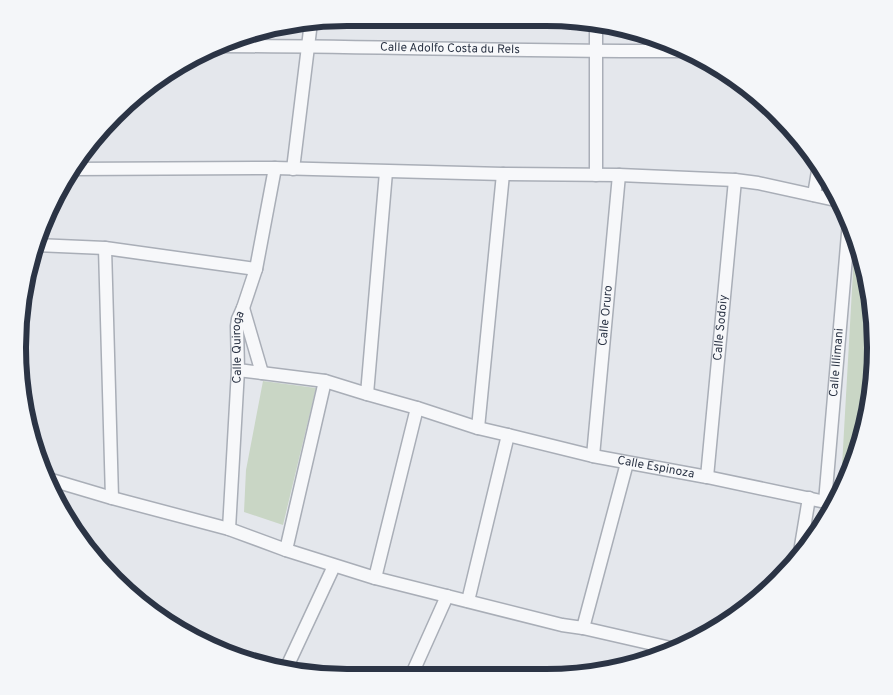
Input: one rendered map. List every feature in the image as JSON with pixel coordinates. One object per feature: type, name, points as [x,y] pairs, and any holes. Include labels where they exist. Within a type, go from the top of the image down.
[{"type":"street","points":[[293,169],[309,29]]},
{"type":"street","points":[[596,30],[596,175]]},
{"type":"street","name":"Calle Adolfo Costa du Rels","points":[[237,46],[596,51],[666,50]]},
{"type":"street","points":[[79,170],[275,168],[386,172],[619,175],[735,180],[758,183],[831,199]]},
{"type":"street","name":"Calle Quiroga","points":[[229,529],[238,370],[237,326],[256,268],[275,168]]},
{"type":"street","points":[[367,394],[386,172]]},
{"type":"street","points":[[478,428],[503,174]]},
{"type":"street","name":"Calle Oruro","points":[[592,456],[619,175]]},
{"type":"street","points":[[814,195],[817,176]]},
{"type":"street","name":"Calle Sodoiy","points":[[707,477],[735,180]]},
{"type":"street","name":"Calle Illimani","points":[[830,496],[848,239]]},
{"type":"street","points":[[43,245],[105,248],[256,268]]},
{"type":"street","points":[[105,248],[112,498]]},
{"type":"street","points":[[243,308],[262,373]]},
{"type":"street","name":"Calle Espinoza","points":[[238,370],[325,381],[508,436],[592,456],[707,477],[827,502]]},
{"type":"street","points":[[286,550],[325,381]]},
{"type":"street","points":[[375,578],[417,408]]},
{"type":"street","points":[[468,601],[508,436]]},
{"type":"street","points":[[584,628],[627,462]]},
{"type":"street","points":[[55,481],[229,529],[286,550],[375,578],[562,625],[584,628],[663,646]]},
{"type":"street","points":[[802,540],[809,498]]},
{"type":"street","points":[[288,664],[334,566]]},
{"type":"street","points":[[414,669],[447,596]]},
{"type":"green space","points":[[854,257],[864,306],[867,348],[866,369],[861,410],[856,431],[842,471]]},
{"type":"green space","points":[[263,381],[316,388],[283,525],[244,512],[246,470]]}]
